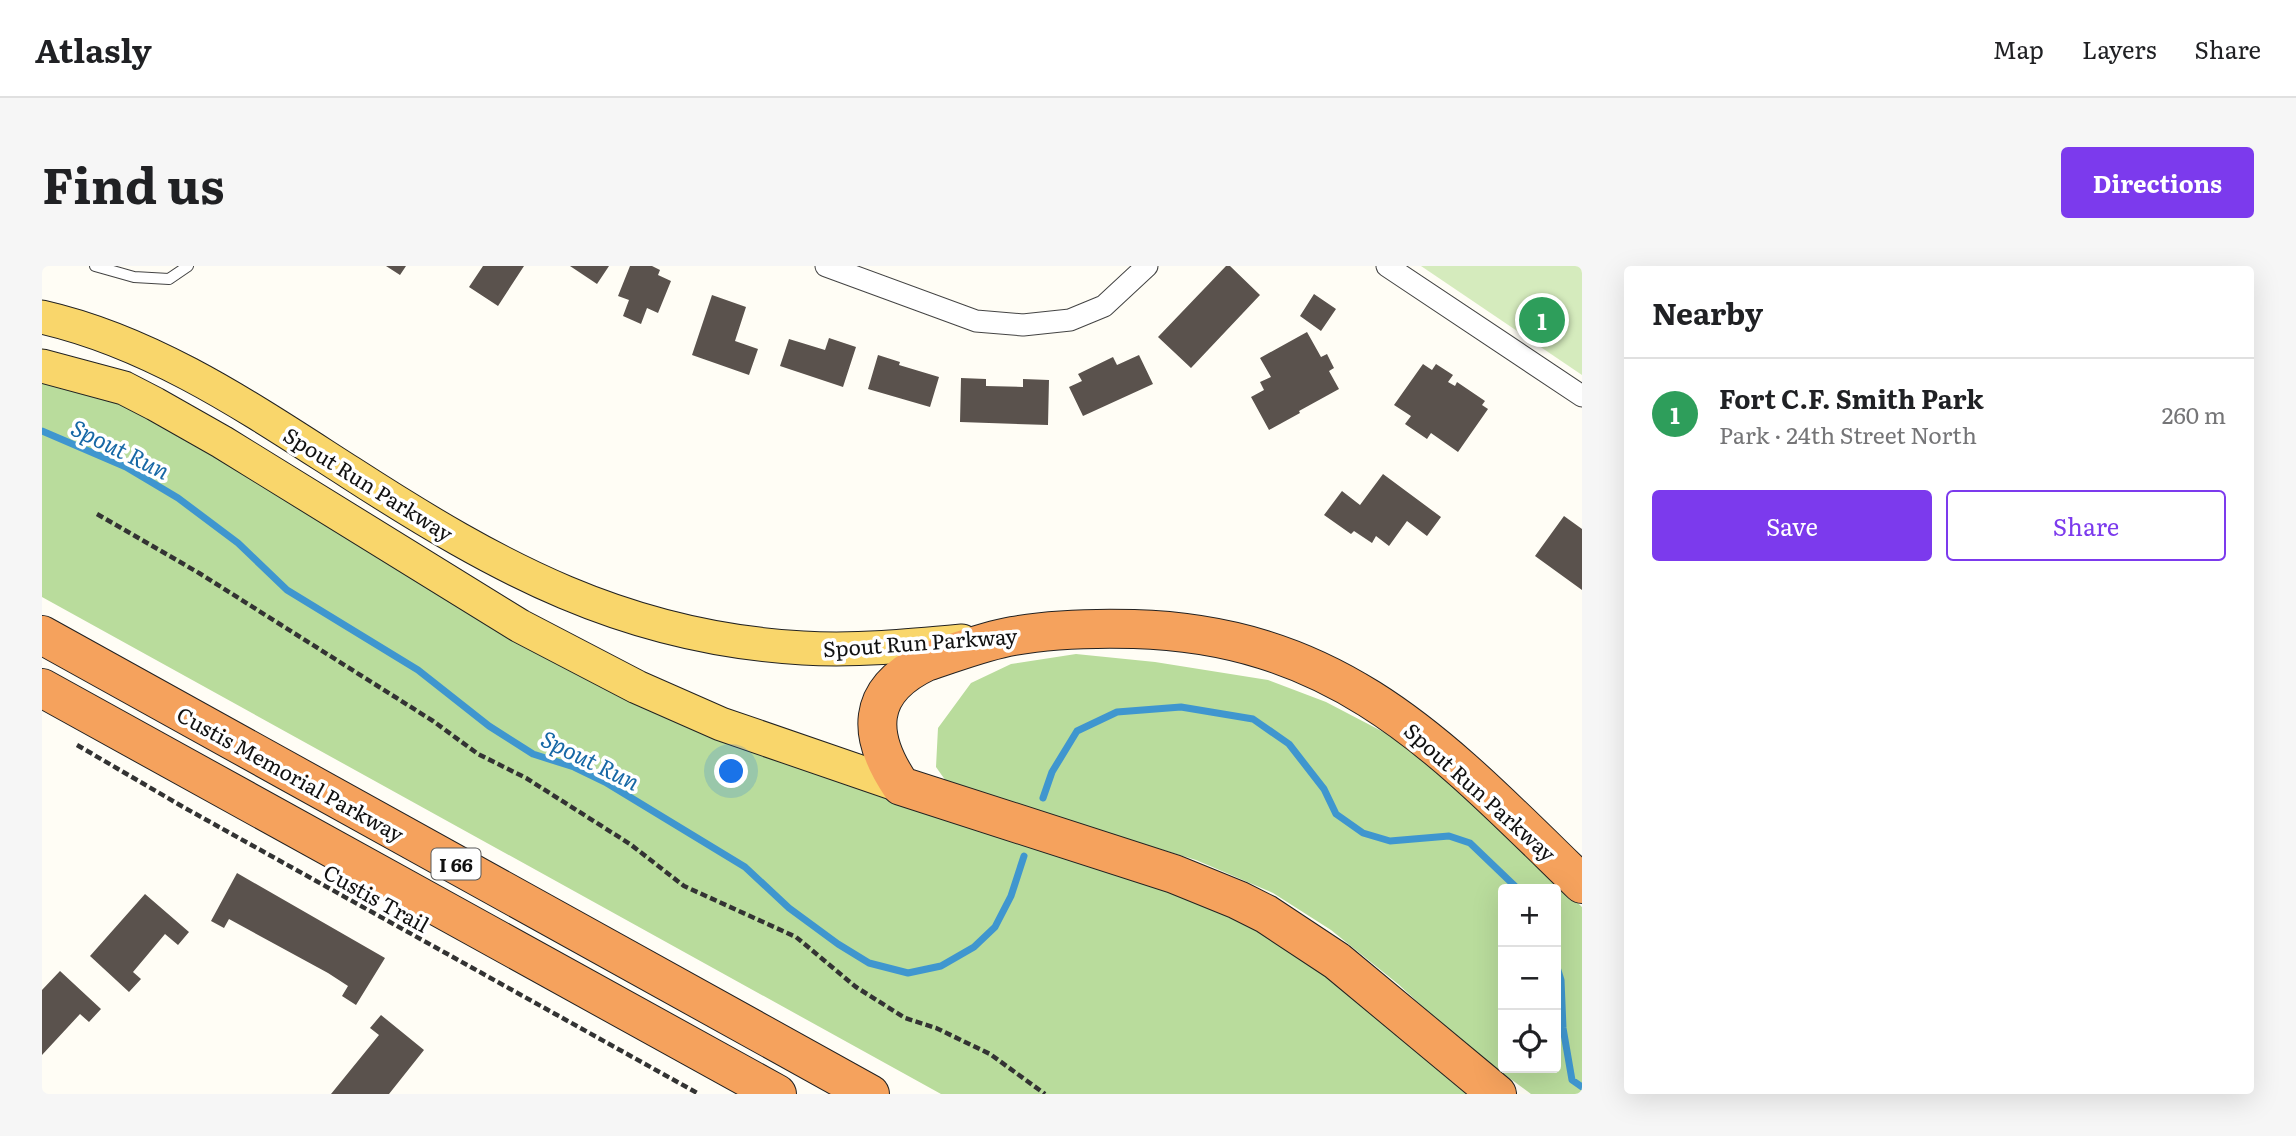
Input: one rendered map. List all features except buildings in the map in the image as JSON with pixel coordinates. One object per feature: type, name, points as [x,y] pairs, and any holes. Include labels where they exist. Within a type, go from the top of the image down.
[{"type":"highway","name":"Spout Run Parkway","points":[[1012,636],[1091,629],[1187,632],[1237,641],[1309,665],[1357,690],[1428,741],[1478,784],[1582,884]]},
{"type":"highway","name":"Custis Memorial Parkway","points":[[42,635],[870,1094]]},
{"type":"highway","points":[[901,786],[887,766],[878,745],[879,712],[888,692],[904,674],[926,662],[1012,636]]},
{"type":"highway","name":"I 66","points":[[42,688],[777,1094]]},
{"type":"highway","name":"Spout Run Parkway","points":[[901,786],[1174,874],[1266,914],[1337,961],[1497,1094]]},
{"type":"main road","name":"Spout Run Parkway","points":[[52,317],[123,342],[172,365],[279,427],[458,540],[538,582],[620,615],[710,637],[803,648],[907,646],[1012,636]]},
{"type":"main road","points":[[42,353],[71,362],[124,388]]},
{"type":"main road","name":"Spout Run Parkway","points":[[42,366],[124,388],[187,421],[559,648],[721,724],[901,786]]},
{"type":"street","points":[[826,266],[976,321],[1023,325],[1070,320],[1104,306],[1147,266]]},
{"type":"street","points":[[1388,266],[1582,396]]},
{"type":"lane","points":[[95,266],[134,278],[169,279],[188,266]]},
{"type":"path","points":[[97,514],[211,581],[433,721],[478,754],[526,778],[630,844],[684,886],[796,937],[856,987],[905,1017],[936,1028],[990,1054],[1045,1094]]},
{"type":"path","name":"Custis Trail","points":[[66,739],[699,1094]]},
{"type":"green space","points":[[1421,266],[1582,266],[1582,375]]},
{"type":"green space","points":[[42,376],[107,397],[191,439],[589,681],[697,731],[920,811],[1210,903],[1333,975],[1473,1094],[941,1094],[42,597]]},
{"type":"green space","points":[[1076,654],[1155,662],[1268,680],[1326,702],[1391,736],[1449,779],[1558,884],[1498,884],[1498,1070],[1467,1047],[1398,984],[1331,930],[1273,893],[1196,860],[948,784],[936,767],[938,728],[971,683],[1011,664]]},
{"type":"green space","points":[[1561,887],[1582,907],[1582,1094],[1531,1094],[1502,1073],[1561,1073]]},
{"type":"waterway","name":"Spout Run","points":[[42,431],[126,467],[178,498],[238,543],[287,590],[418,670],[489,726],[533,754],[574,767],[605,782],[745,867],[789,908],[869,963],[908,973],[941,966],[974,947],[995,927],[1011,896],[1024,856]]},
{"type":"waterway","name":"Spout Run","points":[[1043,798],[1052,772],[1077,731],[1117,712],[1181,707],[1253,719],[1289,744],[1324,789],[1336,814],[1363,833],[1390,841],[1449,836],[1470,843],[1513,884]]},
{"type":"waterway","name":"Spout Run","points":[[1561,980],[1563,1028],[1572,1080],[1582,1087]]},
{"type":"place","name":"Fort C.F. Smith Park","points":[[1542,320]]}]
